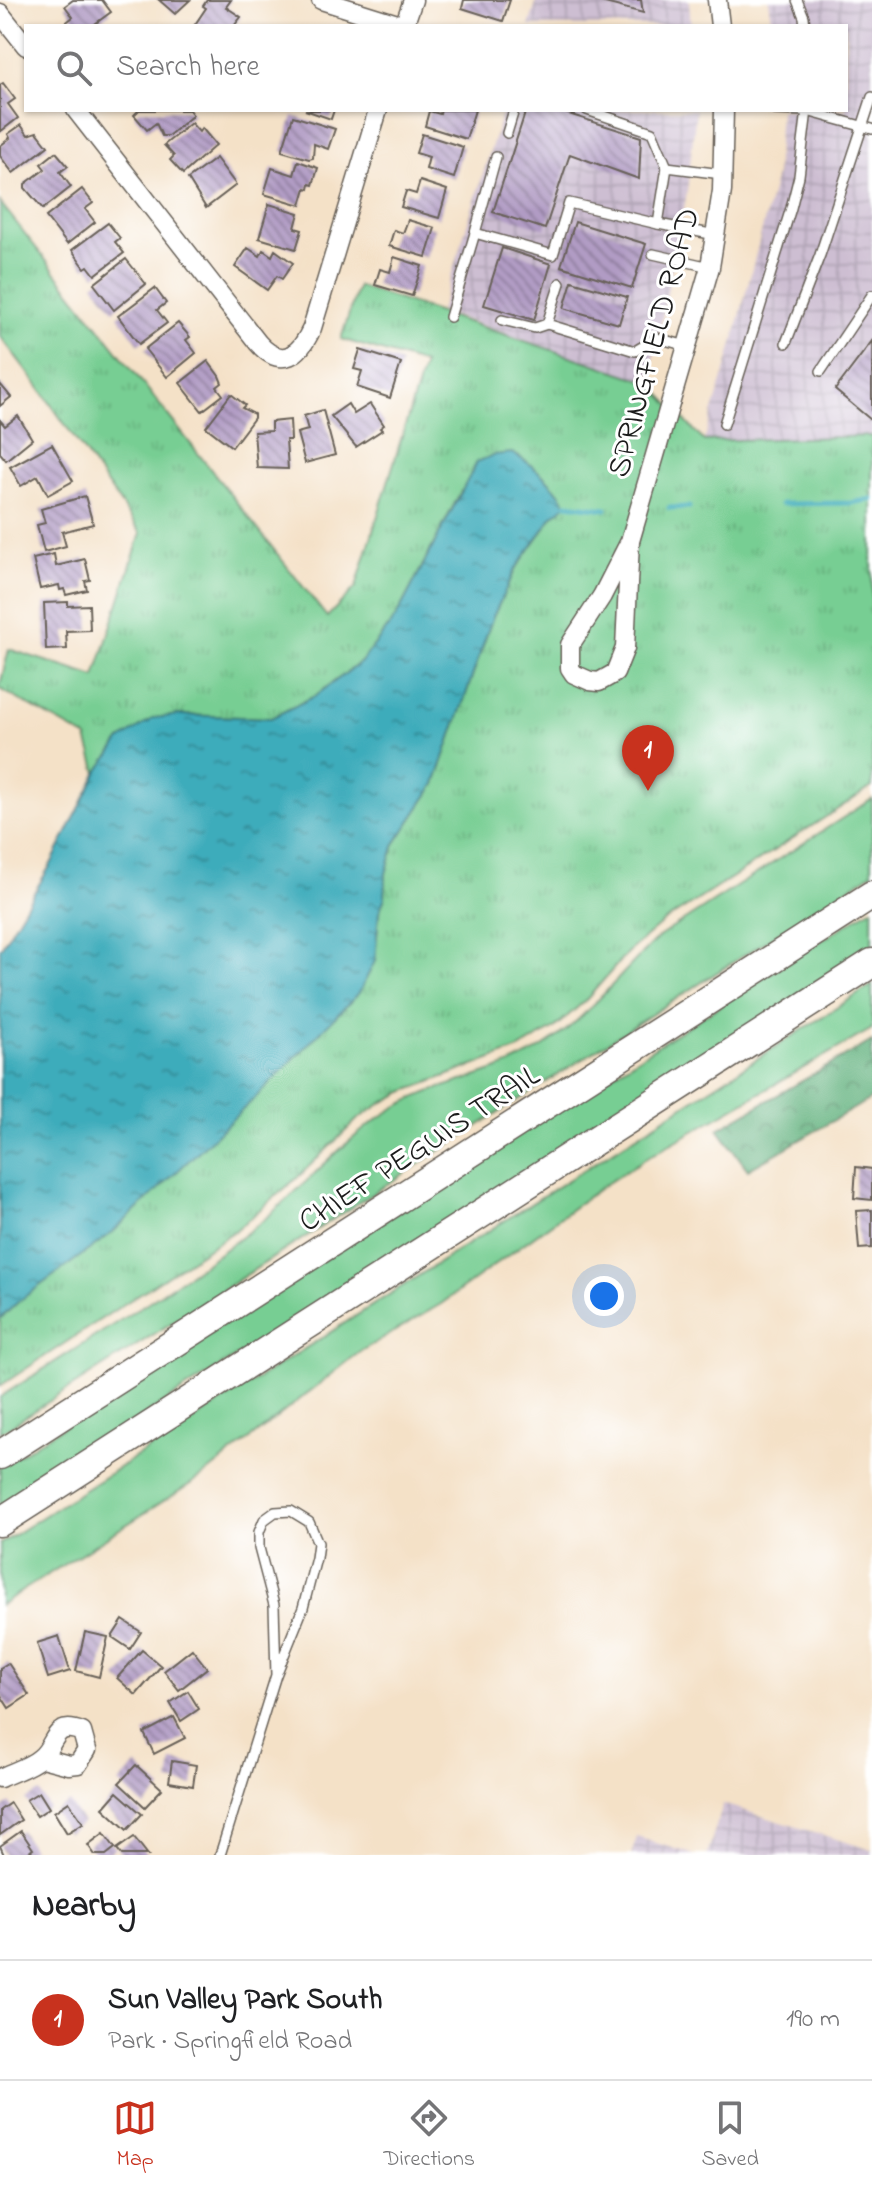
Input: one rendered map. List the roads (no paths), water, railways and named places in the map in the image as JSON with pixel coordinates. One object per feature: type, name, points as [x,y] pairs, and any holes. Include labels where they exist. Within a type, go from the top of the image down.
[{"type":"main road","name":"CHIEF PEGUIS TRAIL","points":[[0,1455],[872,895]]},
{"type":"main road","points":[[0,1522],[872,963]]},
{"type":"street","points":[[321,0],[398,24]]},
{"type":"street","points":[[405,24],[413,0]]},
{"type":"street","points":[[717,0],[720,24]]},
{"type":"street","points":[[0,13],[24,43]]},
{"type":"street","points":[[78,112],[258,343],[275,357],[285,358],[297,353],[312,328],[377,112]]},
{"type":"street","name":"SPRINGFIELD ROAD","points":[[630,541],[625,648],[615,673],[599,682],[590,681],[574,674],[570,668],[570,645],[602,596],[630,541],[710,267],[717,235],[724,112]]},
{"type":"street","points":[[0,1778],[42,1758]]},
{"type":"lane","points":[[797,0],[804,24]]},
{"type":"lane","points":[[786,343],[868,128],[872,97]]},
{"type":"lane","points":[[507,133],[513,112]]},
{"type":"lane","points":[[593,112],[652,132],[667,167],[658,224]]},
{"type":"lane","points":[[724,424],[791,208],[799,176],[807,112]]},
{"type":"lane","points":[[811,112],[868,128]]},
{"type":"lane","points":[[450,317],[496,157]]},
{"type":"lane","points":[[667,167],[722,174]]},
{"type":"lane","points":[[475,233],[553,255],[569,203],[717,235]]},
{"type":"lane","points":[[653,254],[710,267]]},
{"type":"lane","points":[[547,324],[560,283]]},
{"type":"lane","points":[[821,371],[872,295]]},
{"type":"lane","points":[[502,320],[535,328],[547,324],[635,351],[657,338],[687,346]]},
{"type":"lane","points":[[220,1855],[276,1675],[303,1608],[318,1543],[309,1522],[291,1511],[275,1512],[264,1520],[259,1532],[259,1548],[274,1605],[276,1675]]},
{"type":"water","points":[[512,453],[543,475],[567,504],[553,516],[515,570],[492,619],[435,784],[395,844],[386,873],[385,897],[379,912],[375,961],[359,993],[255,1098],[112,1233],[19,1301],[0,1319],[0,949],[50,866],[97,773],[121,740],[154,718],[179,715],[271,718],[315,696],[361,662],[396,617],[477,462],[493,455]]},
{"type":"waterway","points":[[781,504],[851,503],[872,499]]},
{"type":"waterway","points":[[567,504],[606,509]]},
{"type":"waterway","points":[[669,508],[689,507]]},
{"type":"place","name":"Sun Valley Park South","points":[[648,791]]}]
